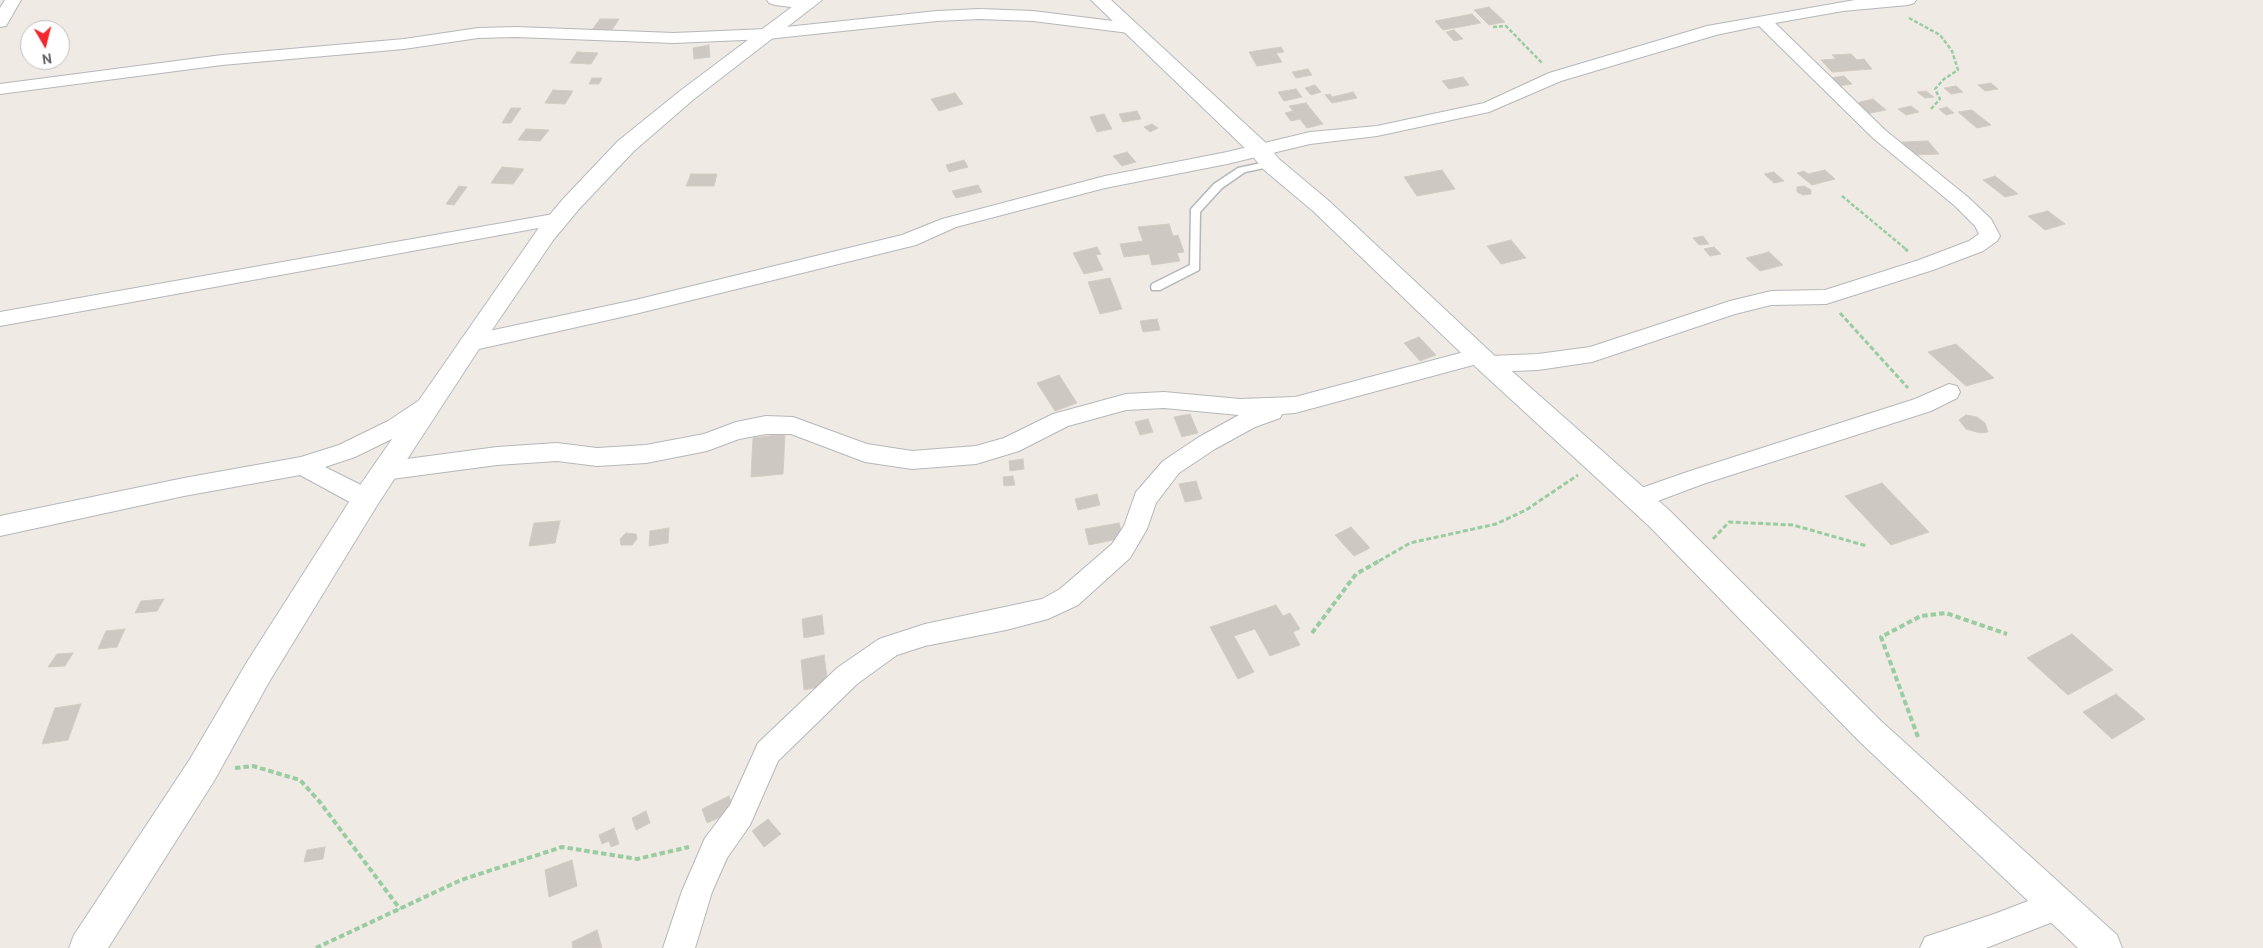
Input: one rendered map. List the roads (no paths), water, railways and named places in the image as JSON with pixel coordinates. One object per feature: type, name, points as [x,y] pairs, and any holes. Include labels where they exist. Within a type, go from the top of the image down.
[{"type":"street","points":[[0,22],[13,0]]},
{"type":"street","points":[[774,0],[810,2]]},
{"type":"street","points":[[1100,0],[1484,360],[1639,498],[1870,731],[2104,948]]},
{"type":"street","points":[[470,343],[635,307],[859,253],[910,240],[950,223],[983,213],[1105,182],[1228,158],[1265,156],[1310,138],[1377,131],[1489,107],[1555,77],[1713,30],[1843,6],[1908,0]]},
{"type":"street","points":[[87,948],[202,770],[258,672],[384,471],[470,343],[558,219],[626,146],[810,2]]},
{"type":"street","points":[[0,89],[222,60],[404,44],[478,33],[516,32],[674,38],[767,34],[927,17],[980,14],[1034,16],[1129,28]]},
{"type":"street","points":[[679,948],[698,891],[716,848],[740,815],[768,752],[847,676],[888,647],[926,635],[1006,619],[1048,608],[1069,598],[1088,578],[1121,551],[1135,528],[1146,499],[1171,468],[1206,443],[1247,421],[1295,405],[1484,360],[1538,362],[1592,354],[1730,308],[1771,298],[1826,297],[1926,265],[1976,246],[1990,236],[1984,223],[1962,202],[1879,134],[1763,21]]},
{"type":"street","points":[[0,319],[558,219]]},
{"type":"street","points":[[1639,498],[1695,478],[1923,405],[1949,392]]},
{"type":"street","points":[[384,471],[497,456],[558,452],[597,457],[646,454],[707,442],[736,431],[766,425],[793,426],[865,453],[912,460],[976,455],[1011,445],[1061,420],[1126,402],[1164,400],[1240,407],[1295,405]]},
{"type":"street","points":[[0,526],[184,487],[302,466],[347,452],[396,427],[429,404]]},
{"type":"street","points":[[302,466],[366,499]]},
{"type":"street","points":[[1936,948],[1994,930],[2057,905]]},
{"type":"lane","points":[[1156,287],[1195,267],[1195,211],[1218,186],[1265,156]]}]
